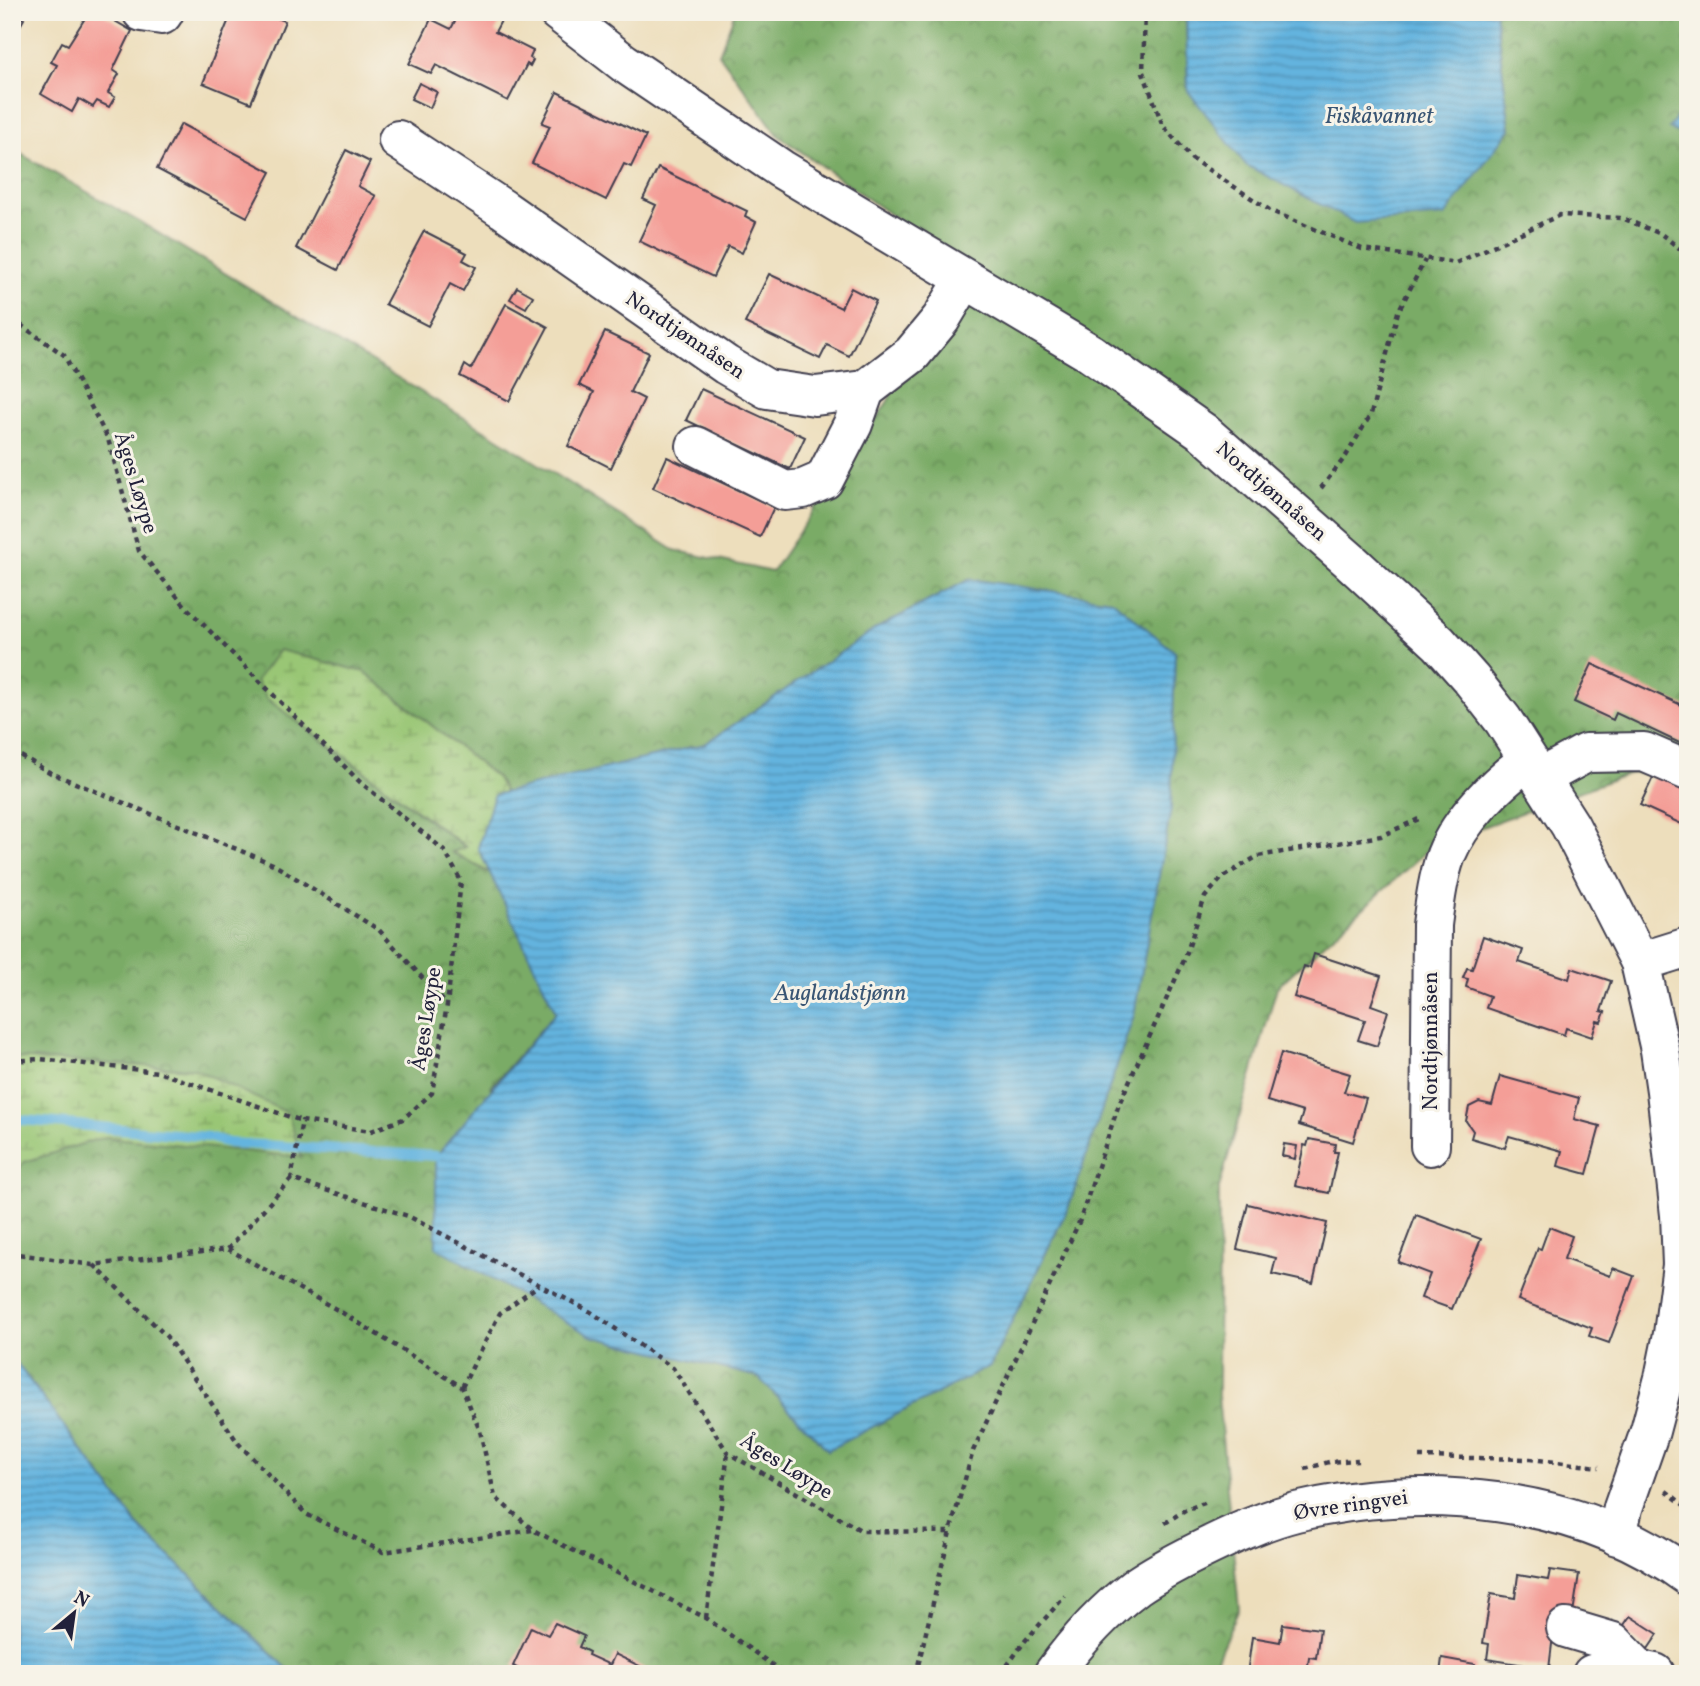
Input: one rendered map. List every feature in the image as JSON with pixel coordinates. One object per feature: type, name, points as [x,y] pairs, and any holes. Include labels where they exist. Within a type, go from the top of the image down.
[{"type":"street","points":[[142,12],[162,15],[164,12]]},
{"type":"street","name":"Nordtjønnåsen","points":[[558,12],[624,63],[781,169],[1090,353],[1203,432],[1439,643],[1503,720],[1570,825],[1640,962],[1662,1064],[1684,1215],[1682,1265],[1671,1345],[1650,1432],[1623,1508],[1617,1536]]},
{"type":"street","name":"Nordtjønnåsen","points":[[398,140],[503,209],[726,365],[767,389],[815,397],[865,390],[912,354],[941,319],[965,279]]},
{"type":"street","points":[[696,446],[785,491],[803,489],[824,480],[853,424],[865,390]]},
{"type":"street","points":[[1534,769],[1586,753],[1644,751],[1688,771]]},
{"type":"street","name":"Nordtjønnåsen","points":[[1430,1146],[1432,925],[1437,889],[1446,855],[1465,820],[1515,770],[1534,769]]},
{"type":"street","points":[[1640,962],[1688,947]]},
{"type":"street","name":"Øvre ringvei","points":[[1053,1674],[1102,1618],[1138,1586],[1217,1542],[1257,1524],[1297,1512],[1371,1500],[1425,1496],[1461,1498],[1501,1502],[1541,1511],[1617,1536],[1688,1576]]},
{"type":"street","points":[[1566,1628],[1613,1642],[1648,1671]]},
{"type":"street","points":[[1592,1674],[1612,1667],[1648,1671]]},
{"type":"path","points":[[1145,12],[1143,72],[1163,125],[1192,159],[1271,211],[1362,249],[1425,259],[1456,262],[1560,215],[1622,218],[1661,234],[1688,255]]},
{"type":"path","points":[[1300,517],[1346,456],[1371,414],[1398,312],[1425,259]]},
{"type":"path","name":"Åges Løype","points":[[12,319],[64,355],[108,439],[139,551],[187,608],[360,782],[444,850],[461,881],[447,1005],[432,1093],[403,1119],[371,1131],[302,1121],[158,1072],[40,1059],[12,1061]]},
{"type":"path","points":[[12,751],[51,773],[274,864],[379,930],[447,1005]]},
{"type":"path","points":[[916,1674],[950,1532],[973,1451],[1080,1220],[1119,1104],[1185,958],[1205,897],[1223,877],[1258,856],[1381,836],[1433,813],[1465,820]]},
{"type":"path","points":[[228,1249],[291,1179],[302,1121]]},
{"type":"path","name":"Åges Løype","points":[[291,1179],[408,1216],[591,1312],[673,1368],[728,1452],[862,1531],[950,1532]]},
{"type":"path","points":[[12,1248],[18,1254],[93,1265],[228,1249],[341,1312],[462,1387],[480,1431],[495,1497],[533,1530],[706,1618],[785,1674]]},
{"type":"path","points":[[93,1265],[167,1337],[238,1443],[306,1514],[383,1552],[533,1530]]},
{"type":"path","points":[[462,1387],[500,1312],[539,1285]]},
{"type":"path","points":[[706,1618],[728,1452]]},
{"type":"green space","points":[[735,12],[1186,12],[1188,91],[1510,129],[1495,12],[1688,12],[1688,103],[1669,128],[1688,138],[1688,776],[1630,773],[1433,845],[1277,987],[1219,1188],[1218,1396],[1239,1609],[1210,1674],[293,1674],[140,1528],[12,1357],[12,1175],[24,1162],[104,1137],[301,1156],[195,1069],[12,1058],[12,149],[145,225],[496,437],[674,550],[772,572],[888,401],[952,258],[779,136],[719,54]],"holes":[[[970,579],[828,1450],[758,1376],[591,1336],[491,1087],[556,1012],[490,873],[453,853],[466,848],[266,698],[365,672],[497,778],[505,793],[705,744],[877,628]]]},
{"type":"green space","points":[[279,650],[365,672],[497,778],[505,793],[494,796],[478,848],[490,873],[452,852],[466,847],[266,698],[256,681]]},
{"type":"green space","points":[[12,1058],[195,1069],[288,1113],[301,1157],[104,1137],[24,1162],[12,1175]]},
{"type":"water","name":"Fiskåvannet","points":[[1186,12],[1495,12],[1510,129],[1445,216],[1355,223],[1246,165],[1188,91]]},
{"type":"water","points":[[1688,103],[1688,138],[1669,128]]},
{"type":"water","name":"Auglandstjønn","points":[[970,579],[1112,600],[1175,652],[1171,809],[1134,1015],[1069,1206],[990,1366],[828,1450],[758,1377],[591,1336],[436,1247],[436,1156],[556,1012],[478,848],[494,795],[705,744],[877,628]]},
{"type":"water","points":[[12,1357],[140,1528],[293,1674],[12,1674]]},
{"type":"building","points":[[12,12],[20,12],[18,16],[24,19],[12,40]]},
{"type":"building","points":[[89,12],[99,12],[132,31],[113,70],[119,74],[108,93],[115,97],[109,107],[97,101],[93,107],[79,99],[72,112],[41,94],[57,65],[51,62],[62,42],[68,45]]},
{"type":"building","points":[[232,12],[280,12],[277,18],[285,21],[251,103],[203,83]]},
{"type":"building","points":[[447,12],[499,12],[504,15],[495,32],[533,51],[530,66],[527,64],[508,101],[436,65],[431,74],[409,64],[431,19],[451,29],[457,17]]},
{"type":"building","points":[[419,83],[437,92],[430,108],[411,99]]},
{"type":"building","points":[[557,92],[646,136],[631,167],[624,164],[606,200],[532,163],[550,126],[542,123]]},
{"type":"building","points":[[181,124],[271,172],[247,217],[157,169]]},
{"type":"building","points":[[346,150],[370,162],[358,186],[376,196],[338,270],[296,248]]},
{"type":"building","points":[[658,168],[747,211],[745,216],[756,222],[742,253],[728,246],[713,277],[639,241],[656,205],[643,199]]},
{"type":"building","points":[[424,231],[467,253],[463,260],[476,267],[463,291],[450,284],[428,326],[385,304]]},
{"type":"building","points":[[769,274],[841,308],[851,288],[876,301],[849,356],[827,345],[820,359],[745,323]]},
{"type":"building","points":[[517,287],[533,296],[526,308],[510,299]]},
{"type":"building","points":[[506,304],[548,327],[509,401],[460,376],[465,365],[471,369]]},
{"type":"building","points":[[605,332],[649,353],[630,392],[644,399],[611,468],[568,446],[594,392],[579,385]]},
{"type":"building","points":[[701,389],[805,437],[790,469],[686,420]]},
{"type":"building","points":[[667,457],[774,507],[760,537],[653,488]]},
{"type":"building","points":[[1592,664],[1688,708],[1688,747],[1616,713],[1613,720],[1574,702]]},
{"type":"building","points":[[1656,771],[1688,787],[1688,827],[1640,805]]},
{"type":"building","points":[[1483,936],[1523,950],[1519,962],[1569,979],[1572,968],[1611,981],[1601,1011],[1605,1012],[1601,1022],[1597,1021],[1592,1037],[1566,1028],[1564,1035],[1486,1008],[1490,996],[1466,987],[1468,979],[1463,978],[1467,968],[1472,969]]},
{"type":"building","points":[[1314,954],[1381,976],[1371,1005],[1388,1011],[1377,1046],[1358,1040],[1365,1020],[1294,997],[1304,966],[1310,968]]},
{"type":"building","points":[[1281,1053],[1350,1074],[1344,1092],[1366,1098],[1353,1142],[1299,1125],[1303,1112],[1267,1101]]},
{"type":"building","points":[[1500,1076],[1579,1098],[1574,1119],[1600,1126],[1587,1174],[1558,1166],[1562,1151],[1509,1136],[1505,1148],[1471,1138],[1473,1131],[1466,1121],[1469,1107],[1479,1102],[1492,1105]]},
{"type":"building","points":[[1309,1139],[1335,1144],[1334,1152],[1338,1152],[1329,1193],[1295,1186],[1304,1145],[1307,1146]]},
{"type":"building","points":[[1284,1144],[1297,1146],[1295,1159],[1282,1156]]},
{"type":"building","points":[[1248,1204],[1327,1223],[1313,1283],[1272,1274],[1276,1258],[1237,1249]]},
{"type":"building","points":[[1416,1215],[1481,1239],[1452,1309],[1421,1298],[1430,1274],[1398,1262]]},
{"type":"building","points":[[1549,1227],[1572,1236],[1564,1259],[1610,1276],[1613,1268],[1634,1276],[1609,1343],[1589,1336],[1592,1328],[1518,1300]]},
{"type":"building","points":[[1550,1570],[1579,1574],[1572,1620],[1555,1618],[1549,1669],[1487,1659],[1489,1644],[1483,1643],[1491,1594],[1515,1598],[1518,1575],[1548,1580]]},
{"type":"building","points":[[1630,1616],[1658,1634],[1648,1649],[1620,1631]]},
{"type":"building","points":[[555,1623],[584,1636],[579,1647],[589,1652],[588,1655],[610,1665],[615,1654],[656,1674],[528,1674],[513,1666],[531,1627],[548,1635]]},
{"type":"building","points":[[1283,1624],[1320,1629],[1316,1658],[1309,1657],[1307,1674],[1247,1674],[1252,1637],[1280,1642]]},
{"type":"building","points":[[1442,1658],[1475,1664],[1474,1674],[1440,1674]]},
{"type":"waterway","points":[[12,1119],[208,1137],[229,1143],[436,1156]]}]
